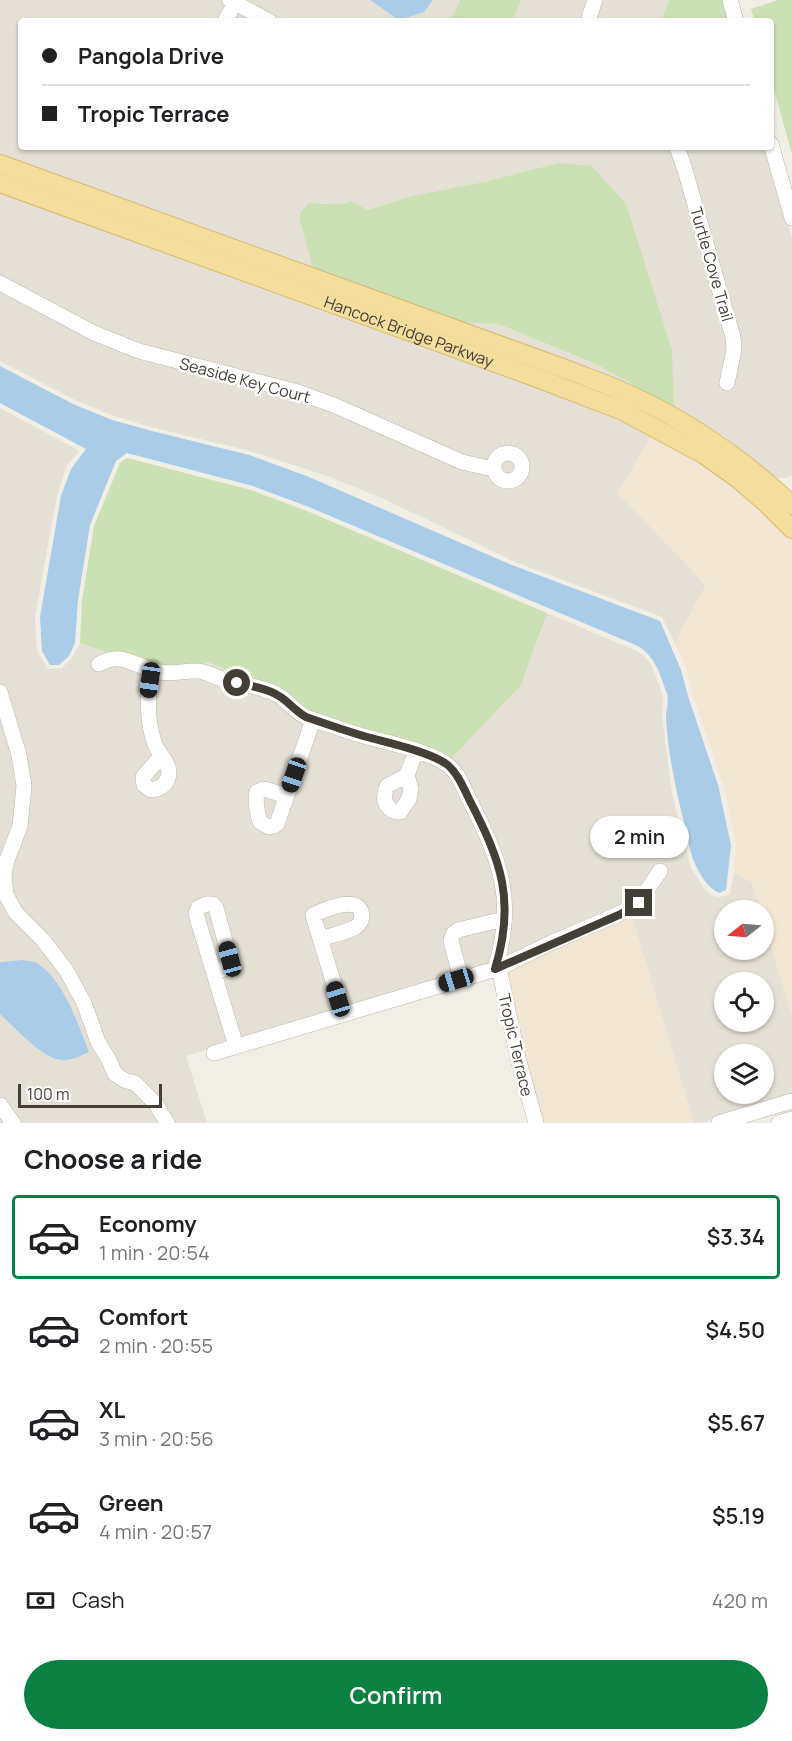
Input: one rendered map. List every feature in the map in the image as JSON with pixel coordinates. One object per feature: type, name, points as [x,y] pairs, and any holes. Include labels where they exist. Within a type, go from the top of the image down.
[{"type":"main road","name":"Hancock Bridge Parkway","points":[[0,164],[568,370],[628,394],[722,448],[769,484],[790,512]]},
{"type":"main road","name":"Hancock Bridge Parkway","points":[[0,183],[623,411],[703,454],[790,512]]},
{"type":"street","points":[[589,18],[595,0]]},
{"type":"street","points":[[730,0],[735,18]]},
{"type":"street","points":[[226,18],[234,1],[264,18]]},
{"type":"street","name":"Turtle Cove Trail","points":[[678,150],[733,337],[734,350],[727,383]]},
{"type":"street","points":[[773,150],[792,218]]},
{"type":"street","name":"Seaside Key Court","points":[[0,283],[94,333],[139,351],[298,392],[336,406],[462,462],[494,469]]},
{"type":"street","points":[[99,664],[110,658],[120,658],[162,673],[197,670],[209,673],[280,696],[296,712],[313,720],[416,751],[448,765],[463,786],[489,838],[500,868],[504,919],[502,941],[494,969]]},
{"type":"street","points":[[151,670],[148,693],[150,727],[161,756]]},
{"type":"street","points":[[0,692],[4,718],[21,765],[24,796],[20,826],[6,867],[3,896],[16,913],[43,940],[66,970],[84,1003],[98,1042],[115,1074],[135,1083],[156,1104],[166,1122]]},
{"type":"street","points":[[286,796],[313,720]]},
{"type":"street","points":[[407,775],[416,751]]},
{"type":"street","points":[[214,1053],[494,969],[621,914],[639,903],[660,871]]},
{"type":"street","points":[[461,978],[451,942],[453,934],[458,930],[504,919]]},
{"type":"street","points":[[320,939],[343,1014]]},
{"type":"street","name":"Tropic Terrace","points":[[494,969],[503,1036],[526,1123]]},
{"type":"street","name":"Tropic Terrace","points":[[494,969],[536,1123]]},
{"type":"street","points":[[214,972],[237,1046]]},
{"type":"street","points":[[718,1123],[756,1118],[792,1101]]},
{"type":"street","points":[[0,1105],[12,1123]]},
{"type":"street","points":[[778,1123],[792,1119]]},
{"type":"shaded area","points":[[0,0],[370,0],[424,12],[433,0],[460,0],[451,18],[18,18],[18,150],[767,150],[792,238],[792,475],[786,478],[772,478],[724,436],[673,408],[558,163],[488,181],[412,196],[368,210],[351,201],[337,205],[322,203],[314,272],[0,159]]},
{"type":"shaded area","points":[[521,0],[669,0],[662,18],[513,18]]},
{"type":"shaded area","points":[[0,189],[538,384],[653,433],[618,493],[706,585],[675,643],[662,617],[515,562],[384,499],[327,476],[250,451],[114,416],[75,400],[0,361]]},
{"type":"shaded area","points":[[451,322],[498,324],[596,364],[671,407]]},
{"type":"shaded area","points":[[0,408],[80,451],[67,465],[57,496],[35,617],[37,651],[48,669],[62,668],[72,658],[80,643],[167,673],[207,662],[320,716],[521,685],[547,613],[635,650],[644,656],[651,664],[662,693],[662,717],[672,793],[691,868],[711,895],[717,897],[730,893],[734,872],[752,882],[757,900],[714,900],[714,960],[774,960],[774,955],[792,1016],[792,1096],[774,1101],[774,1044],[714,1044],[714,1104],[765,1104],[701,1123],[694,1123],[628,904],[490,965],[186,1056],[207,1123],[0,1123],[0,1014],[39,1049],[52,1057],[61,1060],[75,1058],[89,1052],[65,995],[50,974],[0,962]]},
{"type":"shaded area","points":[[653,433],[733,482],[792,537],[792,1016],[774,955],[774,900],[757,900],[752,882],[734,872],[736,844],[723,784],[686,668],[675,643],[706,585],[618,493]]},
{"type":"shaded area","points":[[628,904],[694,1123],[530,1123],[490,965]]},
{"type":"green space","points":[[460,0],[521,0],[513,18],[451,18]]},
{"type":"green space","points":[[669,0],[724,0],[729,18],[662,18]]},
{"type":"green space","points":[[778,0],[792,0],[792,154],[774,90],[774,18],[754,18],[751,9]]},
{"type":"green space","points":[[558,163],[592,166],[626,204],[672,350],[674,408],[596,364],[498,324],[451,322],[314,272],[300,220],[300,213],[309,203],[336,204],[351,201],[368,210],[412,196],[488,181]]},
{"type":"green space","points":[[127,458],[251,490],[307,511],[547,613],[521,685],[449,761],[320,716],[208,662],[167,673],[80,643],[82,600],[94,526],[120,463]]},
{"type":"water","points":[[370,0],[433,0],[424,12],[405,18],[396,18]]},
{"type":"water","points":[[0,366],[73,404],[112,420],[249,455],[309,477],[507,563],[660,621],[681,670],[718,785],[731,845],[726,890],[719,893],[708,885],[692,857],[671,759],[666,718],[667,694],[649,655],[638,646],[309,507],[253,486],[127,453],[116,461],[90,525],[78,600],[75,643],[69,656],[59,665],[50,665],[42,651],[40,617],[61,496],[71,469],[86,449],[0,403]]},
{"type":"water","points":[[23,960],[39,965],[57,983],[70,1005],[89,1052],[68,1060],[53,1058],[29,1041],[0,1014],[0,962]]},
{"type":"route","points":[[237,683],[280,696],[296,712],[306,717],[416,751],[448,765],[463,786],[489,838],[500,868],[504,919],[502,941],[495,969],[621,914],[639,903]]}]
